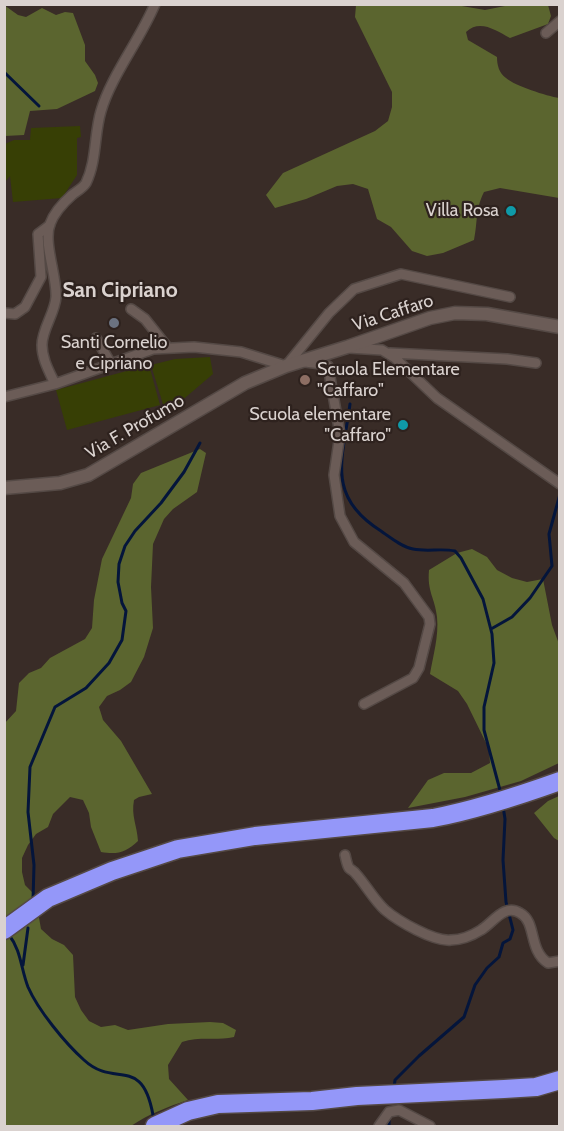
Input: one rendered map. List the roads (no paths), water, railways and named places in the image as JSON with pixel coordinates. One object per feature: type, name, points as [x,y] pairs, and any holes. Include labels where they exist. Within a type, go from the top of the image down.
[{"type":"highway","points":[[4,930],[48,898],[112,871],[178,849],[255,836],[433,818],[461,813],[560,781]]},
{"type":"highway","points":[[155,1126],[188,1111],[218,1104],[312,1101],[357,1096],[536,1087],[560,1080]]},
{"type":"street","points":[[4,313],[15,314],[25,307],[41,277],[38,234],[50,225],[60,208],[73,194],[85,185],[92,166],[101,111],[111,86],[145,28],[155,4]]},
{"type":"street","points":[[546,33],[560,21]]},
{"type":"street","points":[[73,183],[73,194]]},
{"type":"street","points":[[50,225],[50,256],[56,285],[56,301],[42,343],[43,356],[55,384]]},
{"type":"street","points":[[4,397],[55,384],[153,349],[194,347],[241,352],[280,368],[329,313],[354,289],[401,274],[510,297]]},
{"type":"street","points":[[130,309],[145,319],[168,348]]},
{"type":"street","name":"Via Caffaro","points":[[280,368],[430,318],[455,313],[487,314],[560,327]]},
{"type":"street","points":[[96,338],[111,364]]},
{"type":"street","points":[[346,347],[382,350],[387,353],[403,364],[437,398],[560,484]]},
{"type":"street","points":[[387,353],[507,359],[536,363]]},
{"type":"street","points":[[299,362],[328,366],[340,434],[334,475],[340,516],[354,542],[404,583],[429,617],[430,624],[419,668],[413,678],[364,704]]},
{"type":"street","name":"Via F. Profumo","points":[[4,488],[60,483],[88,475],[245,383],[280,368]]},
{"type":"street","points":[[345,855],[349,867],[380,904],[411,926],[445,941],[455,940],[481,931],[501,913],[510,910],[520,913],[527,921],[539,956],[548,963],[560,961]]},
{"type":"street","points":[[379,1126],[389,1112],[399,1110],[430,1126]]},
{"type":"waterway","points":[[4,72],[39,106]]},
{"type":"waterway","points":[[350,404],[342,475],[345,490],[352,504],[363,518],[405,546],[419,550],[455,551],[483,599],[492,634],[494,663],[484,707],[484,730],[501,794]]},
{"type":"waterway","points":[[33,900],[34,865],[28,812],[30,767],[55,707],[86,688],[109,663],[122,640],[126,611],[118,582],[119,564],[125,546],[184,472],[200,443]]},
{"type":"waterway","points":[[491,629],[512,617],[530,598],[552,566],[549,534],[560,494]]},
{"type":"waterway","points":[[394,1088],[395,1080],[464,1017],[475,985],[487,968],[499,957],[503,943],[510,939],[513,930],[506,902],[503,806]]},
{"type":"waterway","points":[[23,965],[28,928]]},
{"type":"waterway","points":[[9,935],[18,953],[28,987],[38,1006],[53,1026],[77,1053],[95,1068],[135,1078],[148,1096],[153,1115]]},
{"type":"waterway","points":[[389,1118],[389,1126]]},
{"type":"place","name":"Villa Rosa","points":[[511,211]]},
{"type":"place","name":"Santi Cornelio e Cipriano","points":[[114,323]]},
{"type":"place","name":"Scuola Elementare \"Caffaro\"","points":[[305,380]]},
{"type":"place","name":"Scuola elementare \"Caffaro\"","points":[[403,425]]},
{"type":"district","name":"San Cipriano","points":[[120,291]]}]
